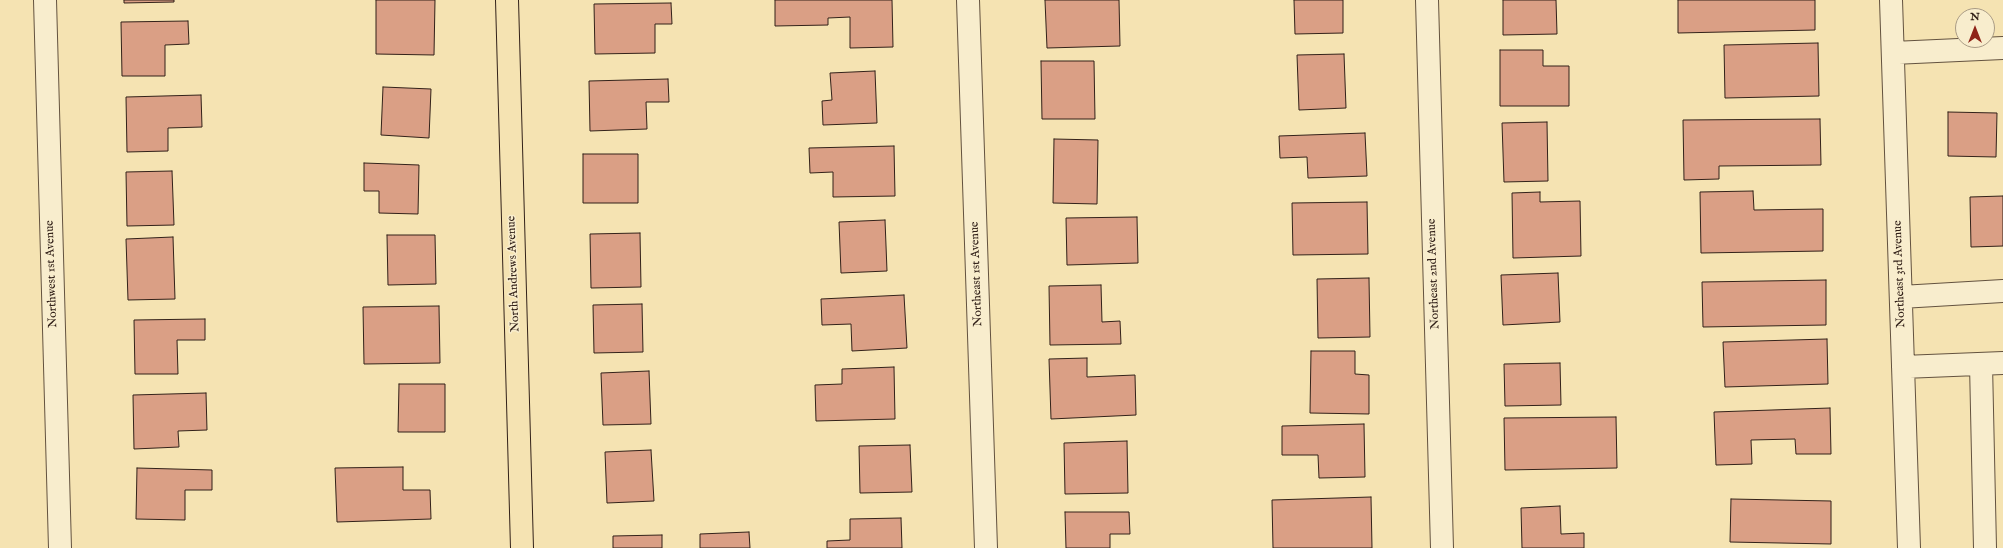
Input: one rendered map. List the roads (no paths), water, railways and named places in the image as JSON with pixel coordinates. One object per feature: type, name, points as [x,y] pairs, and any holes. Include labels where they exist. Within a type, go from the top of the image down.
[{"type":"main road","name":"North Andrews Avenue","points":[[507,0],[522,548]]},
{"type":"street","name":"Northwest 1st Avenue","points":[[45,0],[60,548]]},
{"type":"street","name":"Northeast 1st Avenue","points":[[968,0],[986,548]]},
{"type":"street","name":"Northeast 2nd Avenue","points":[[1427,0],[1442,548]]},
{"type":"street","name":"Northeast 3rd Avenue","points":[[1891,0],[1909,548]]},
{"type":"street","points":[[1893,53],[2003,48]]},
{"type":"street","points":[[1901,297],[2003,291]]},
{"type":"street","points":[[1903,367],[2003,363]]},
{"type":"street","points":[[1982,364],[1985,548]]}]
